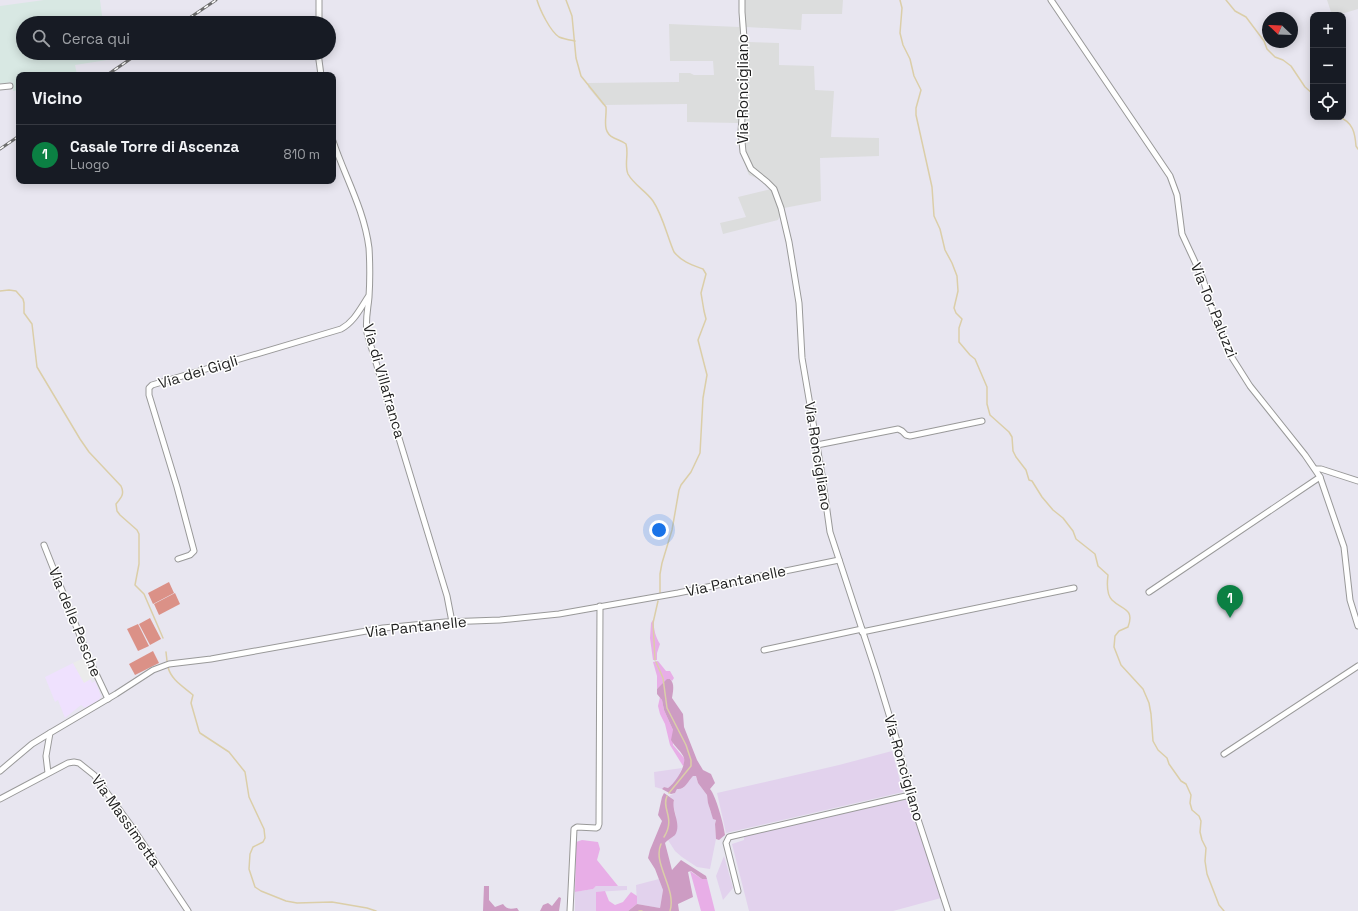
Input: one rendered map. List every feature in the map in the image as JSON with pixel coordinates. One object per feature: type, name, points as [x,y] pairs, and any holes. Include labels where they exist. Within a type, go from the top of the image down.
[{"type":"street","points":[[319,0],[319,16]]},
{"type":"street","name":"Via Roncigliano","points":[[742,0],[746,65],[742,132],[745,158],[751,169],[773,187],[782,208],[799,303],[802,358],[824,482],[828,524],[838,560],[898,744],[910,795],[948,911]]},
{"type":"street","name":"Via Tor Paluzzi","points":[[1051,0],[1170,176],[1177,195],[1182,234],[1203,278],[1217,325],[1233,360],[1258,397],[1316,469],[1320,477],[1344,547],[1350,600],[1358,626]]},
{"type":"street","points":[[319,60],[321,72]]},
{"type":"street","points":[[0,87],[10,86]]},
{"type":"street","name":"Via di Villafranca","points":[[336,149],[360,209],[366,231],[369,254],[369,296],[366,319],[367,331],[447,596],[452,622]]},
{"type":"street","name":"Via dei Gigli","points":[[178,559],[190,555],[194,551],[177,487],[149,395],[149,388],[152,385],[341,329],[348,325],[354,318],[369,296]]},
{"type":"street","points":[[817,445],[897,430],[902,430],[906,435],[910,436],[982,420]]},
{"type":"street","points":[[1316,469],[1358,481]]},
{"type":"street","points":[[1149,592],[1320,477]]},
{"type":"street","name":"Via delle Pesche","points":[[44,545],[90,661],[108,699]]},
{"type":"street","name":"Via Pantanelle","points":[[0,771],[32,744],[108,699],[153,670],[169,664],[211,659],[383,628],[452,622],[500,620],[570,612],[672,594],[838,560]]},
{"type":"street","points":[[764,650],[1074,588]]},
{"type":"street","points":[[570,911],[573,876],[574,829],[576,827],[596,828],[600,824],[600,606]]},
{"type":"street","points":[[1224,754],[1358,666]]},
{"type":"street","points":[[0,799],[48,773],[46,752],[50,733]]},
{"type":"street","name":"Via Massimetta","points":[[48,773],[68,763],[74,762],[81,764],[92,773],[124,815],[188,911]]},
{"type":"street","points":[[738,891],[726,843],[729,837],[910,795]]},
{"type":"shaded area","points":[[44,0],[100,0],[102,16],[16,16],[16,60],[107,60],[75,65],[76,72],[16,72],[16,90],[13,91],[12,82],[0,84],[0,6]]},
{"type":"shaded area","points":[[739,0],[843,0],[842,14],[802,14],[801,30],[746,27],[748,42],[779,43],[779,65],[814,66],[815,90],[834,91],[831,137],[879,138],[879,156],[820,158],[821,201],[784,208],[778,220],[723,234],[720,223],[746,217],[738,197],[771,189],[764,181],[749,175],[742,157],[738,138],[738,123],[687,122],[687,104],[603,105],[588,87],[588,83],[679,82],[679,73],[714,75],[713,61],[670,61],[669,24],[739,27]]},
{"type":"shaded area","points":[[1327,0],[1358,0],[1358,9],[1346,13],[1331,12]]},
{"type":"shaded area","points":[[169,582],[174,593],[153,604],[148,593]]},
{"type":"shaded area","points":[[175,593],[180,604],[159,615],[154,604]]},
{"type":"shaded area","points":[[150,618],[161,639],[150,645],[139,624]]},
{"type":"shaded area","points":[[653,620],[655,633],[660,644],[657,653],[657,660],[653,660],[650,638],[651,623]]},
{"type":"shaded area","points":[[138,624],[149,646],[138,651],[127,629]]},
{"type":"shaded area","points":[[153,651],[159,663],[135,675],[129,664]]},
{"type":"shaded area","points":[[86,657],[94,677],[84,683],[73,663]]},
{"type":"shaded area","points":[[658,661],[666,671],[670,671],[674,678],[672,681],[670,679],[657,689],[657,676],[653,662]]},
{"type":"shaded area","points":[[73,663],[84,682],[90,679],[92,683],[95,681],[101,696],[99,700],[85,708],[81,705],[65,718],[58,700],[55,702],[45,677]]},
{"type":"shaded area","points":[[667,679],[670,679],[673,683],[672,698],[683,714],[684,727],[697,760],[703,770],[711,774],[715,783],[710,789],[715,798],[725,835],[719,840],[716,839],[716,820],[713,819],[707,795],[698,783],[696,776],[693,776],[684,787],[677,789],[675,793],[671,794],[662,789],[664,787],[668,788],[674,782],[682,770],[684,762],[683,756],[671,740],[673,730],[664,710],[662,700],[657,694],[657,689]]},
{"type":"shaded area","points":[[660,697],[673,730],[673,745],[684,758],[685,764],[683,766],[670,745],[665,724],[658,706]]},
{"type":"shaded area","points":[[892,751],[903,792],[726,833],[717,793],[839,765]]},
{"type":"shaded area","points":[[682,768],[677,780],[668,788],[664,787],[662,789],[655,787],[654,772]]},
{"type":"shaded area","points":[[693,776],[696,776],[698,783],[707,795],[710,811],[716,820],[716,839],[710,869],[697,867],[682,857],[675,851],[668,840],[674,836],[676,816],[673,805],[674,800],[669,796],[675,793],[677,789],[683,788]]},
{"type":"shaded area","points":[[664,793],[674,800],[673,804],[677,822],[677,831],[675,835],[665,843],[672,870],[681,860],[706,876],[707,879],[702,879],[691,871],[688,872],[693,897],[678,904],[679,911],[628,911],[637,904],[660,908],[663,890],[655,869],[648,858],[662,821],[658,815]]},
{"type":"shaded area","points":[[909,799],[941,898],[893,911],[749,911],[732,844],[744,840],[744,835]]},
{"type":"shaded area","points":[[582,840],[598,842],[600,849],[597,860],[618,886],[596,886],[593,889],[575,892],[576,842]]},
{"type":"shaded area","points":[[724,856],[733,888],[723,900],[716,876]]},
{"type":"shaded area","points":[[690,871],[702,879],[707,879],[715,911],[701,911]]},
{"type":"shaded area","points":[[659,879],[663,890],[660,908],[637,904],[636,885]]},
{"type":"shaded area","points":[[484,886],[489,886],[489,900],[495,907],[503,904],[511,909],[517,908],[519,911],[483,911]]},
{"type":"shaded area","points":[[596,886],[627,886],[627,890],[596,892],[596,911],[575,911],[575,892],[593,889]]},
{"type":"shaded area","points":[[605,891],[609,901],[615,905],[623,902],[631,892],[637,896],[637,904],[628,911],[596,911],[596,892]]},
{"type":"shaded area","points":[[559,897],[561,898],[559,911],[540,911],[543,905],[548,903],[552,906]]},
{"type":"waterway","points":[[537,0],[540,9],[552,30],[561,38],[575,41]]},
{"type":"waterway","points":[[566,0],[572,16],[576,58],[581,76],[606,107],[607,132],[614,138],[626,144],[626,167],[628,174],[653,201],[674,252],[684,261],[703,269],[706,274],[701,293],[706,319],[698,340],[707,375],[703,398],[700,453],[691,472],[679,490],[672,530],[662,563],[660,574],[660,593]]},
{"type":"waterway","points":[[900,0],[902,8],[900,33],[903,45],[910,59],[914,76],[921,90],[916,108],[916,115],[932,187],[934,216],[940,229],[945,250],[957,276],[958,291],[954,308],[956,313],[962,319],[959,328],[959,342],[975,359],[987,387],[987,404],[990,415],[1009,432],[1012,437],[1013,451],[1026,470],[1029,480],[1032,481],[1042,497],[1053,510],[1063,518],[1073,531],[1076,539],[1095,554],[1098,566],[1108,575],[1107,588],[1110,598],[1129,613],[1130,621],[1128,627],[1119,631],[1115,636],[1114,647],[1121,665],[1143,689],[1149,703],[1153,741],[1158,750],[1167,758],[1169,764],[1181,781],[1186,784],[1191,795],[1190,803],[1192,810],[1199,816],[1201,821],[1200,832],[1206,848],[1205,861],[1207,874],[1219,905],[1224,911]]},
{"type":"waterway","points":[[1226,0],[1235,11],[1246,17],[1264,41],[1267,49],[1275,57],[1283,60],[1291,66],[1305,87],[1310,91]]},
{"type":"waterway","points":[[1345,120],[1354,132],[1356,146],[1358,149]]},
{"type":"waterway","points":[[0,291],[16,291],[23,299],[24,313],[32,324],[37,367],[89,452],[121,486],[122,494],[121,498],[116,504],[117,511],[137,530],[139,534],[139,564],[135,585],[144,594],[163,638]]},
{"type":"waterway","points":[[655,660],[653,623],[658,601]]},
{"type":"waterway","points":[[166,652],[167,661]]},
{"type":"waterway","points":[[656,662],[663,678],[667,708],[686,745],[691,760],[691,766],[669,793]]},
{"type":"waterway","points":[[168,667],[172,676],[193,695],[191,703],[200,733],[229,752],[245,772],[249,797],[264,829],[265,838],[263,842],[253,847],[250,854],[249,869],[255,887],[286,901],[297,903],[332,902],[376,911]]},
{"type":"waterway","points":[[664,837],[669,824],[666,805],[667,796]]},
{"type":"waterway","points":[[661,844],[659,851],[660,859],[670,894],[670,911]]},
{"type":"railway","points":[[192,16],[216,0]]},
{"type":"railway","points":[[111,72],[129,60]]},
{"type":"railway","points":[[0,149],[16,138]]},
{"type":"place","name":"Casale Torre di Ascenza","points":[[1230,618]]}]
